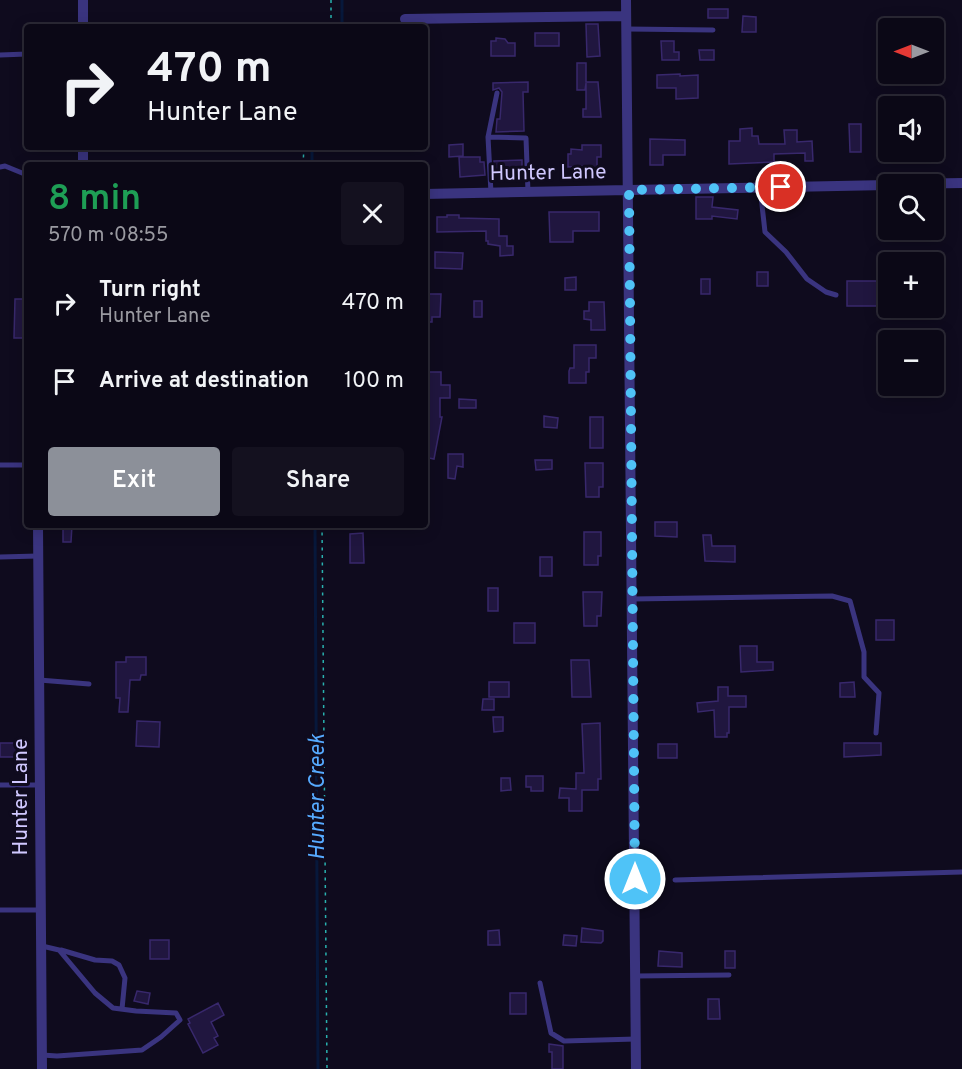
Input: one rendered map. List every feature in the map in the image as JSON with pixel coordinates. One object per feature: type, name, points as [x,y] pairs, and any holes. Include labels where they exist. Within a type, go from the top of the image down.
[{"type":"street","points":[[83,0],[83,24]]},
{"type":"street","points":[[626,0],[636,1069]]},
{"type":"street","points":[[405,19],[626,16]]},
{"type":"street","points":[[944,183],[962,183]]},
{"type":"street","name":"Hunter Lane","points":[[428,195],[878,185]]},
{"type":"street","name":"Hunter Lane","points":[[38,528],[42,1069]]},
{"type":"lane","points":[[627,29],[713,30]]},
{"type":"lane","points":[[0,55],[24,54]]},
{"type":"lane","points":[[491,193],[488,137],[497,93]]},
{"type":"lane","points":[[488,137],[526,138],[528,192]]},
{"type":"lane","points":[[0,167],[5,166],[24,174]]},
{"type":"lane","points":[[760,187],[765,232],[786,252],[807,279],[826,292],[836,295]]},
{"type":"lane","points":[[0,465],[24,465]]},
{"type":"lane","points":[[0,556],[38,556]]},
{"type":"lane","points":[[632,599],[832,596],[850,601],[864,652],[864,676],[879,693],[876,733]]},
{"type":"lane","points":[[39,680],[89,684]]},
{"type":"lane","points":[[0,785],[39,785]]},
{"type":"lane","points":[[675,880],[962,872]]},
{"type":"lane","points":[[0,910],[41,910]]},
{"type":"lane","points":[[42,946],[95,960],[112,961],[119,965],[125,978],[122,1009]]},
{"type":"lane","points":[[42,1055],[142,1050],[180,1020],[176,1013],[113,1008],[95,993],[59,950]]},
{"type":"lane","points":[[635,976],[729,975]]},
{"type":"lane","points":[[540,983],[551,1033],[564,1041],[636,1039]]},
{"type":"path","points":[[331,0],[331,24]]},
{"type":"path","points":[[322,528],[327,1069]]},
{"type":"building","points":[[708,9],[728,9],[728,18],[708,18]]},
{"type":"building","points":[[743,16],[756,17],[756,32],[742,32]]},
{"type":"building","points":[[586,24],[598,24],[600,56],[587,57]]},
{"type":"building","points":[[535,33],[559,33],[559,46],[535,46]]},
{"type":"building","points":[[496,38],[515,43],[515,56],[491,56],[491,41],[496,41]]},
{"type":"building","points":[[661,41],[674,41],[674,52],[679,52],[679,60],[662,60]]},
{"type":"building","points":[[699,50],[714,50],[714,60],[700,60]]},
{"type":"building","points":[[577,63],[586,63],[586,82],[598,82],[601,117],[583,117],[583,109],[586,109],[586,83],[585,90],[577,90]]},
{"type":"building","points":[[680,74],[680,76],[698,75],[698,98],[676,99],[676,88],[657,88],[657,75]]},
{"type":"building","points":[[528,82],[528,92],[523,92],[524,131],[496,132],[497,119],[500,119],[502,92],[499,88],[493,90],[493,83]]},
{"type":"building","points":[[849,124],[861,124],[861,152],[850,152]]},
{"type":"building","points":[[752,128],[752,136],[758,136],[759,144],[785,144],[784,130],[797,130],[797,142],[812,141],[813,161],[805,161],[805,153],[774,154],[774,162],[729,164],[729,141],[740,141],[740,129]]},
{"type":"building","points":[[650,139],[685,140],[685,155],[663,155],[663,165],[650,165]]},
{"type":"building","points":[[463,144],[463,156],[449,157],[449,145]]},
{"type":"building","points":[[582,145],[601,145],[601,157],[597,157],[597,173],[583,173],[583,166],[568,167],[568,154],[571,154],[571,149],[582,150]]},
{"type":"building","points":[[459,157],[480,157],[480,162],[484,162],[485,175],[460,177]]},
{"type":"building","points":[[522,160],[522,173],[495,174],[494,161]]},
{"type":"building","points":[[696,197],[713,197],[712,207],[738,210],[737,219],[712,216],[712,219],[696,219]]},
{"type":"building","points":[[549,212],[599,212],[599,231],[573,231],[573,242],[550,242]]},
{"type":"building","points":[[447,215],[459,215],[459,218],[499,219],[499,236],[507,236],[507,246],[513,246],[513,255],[500,256],[500,246],[488,244],[486,241],[486,231],[437,232],[437,217],[447,217]]},
{"type":"building","points":[[435,252],[463,253],[462,269],[435,268]]},
{"type":"building","points":[[757,272],[768,272],[768,286],[757,286]]},
{"type":"building","points":[[576,277],[576,290],[565,290],[565,278]]},
{"type":"building","points":[[701,279],[710,279],[710,294],[701,294]]},
{"type":"building","points":[[847,281],[878,281],[878,306],[847,306]]},
{"type":"building","points":[[428,294],[441,294],[440,317],[432,317],[432,322],[428,322]]},
{"type":"building","points":[[15,299],[24,299],[24,338],[14,338]]},
{"type":"building","points":[[474,301],[482,301],[482,317],[474,317]]},
{"type":"building","points":[[589,302],[604,302],[605,330],[591,330],[591,320],[584,319],[584,311],[589,311]]},
{"type":"building","points":[[574,345],[596,345],[596,358],[589,358],[586,383],[569,383],[570,368],[574,368]]},
{"type":"building","points":[[428,372],[441,372],[441,385],[450,385],[450,398],[440,398],[440,417],[442,417],[434,459],[428,458]]},
{"type":"building","points":[[459,399],[476,400],[476,408],[459,408]]},
{"type":"building","points":[[544,416],[558,418],[557,428],[544,427]]},
{"type":"building","points":[[590,417],[603,417],[603,448],[590,448]]},
{"type":"building","points":[[448,454],[463,454],[463,467],[457,466],[455,479],[448,478]]},
{"type":"building","points":[[535,460],[552,460],[552,469],[536,470]]},
{"type":"building","points":[[585,463],[603,463],[603,487],[599,487],[599,497],[586,497]]},
{"type":"building","points":[[655,522],[677,522],[677,537],[655,536]]},
{"type":"building","points":[[63,528],[72,528],[71,542],[63,542]]},
{"type":"building","points":[[584,532],[601,532],[601,556],[598,556],[598,565],[584,565]]},
{"type":"building","points":[[363,533],[364,563],[350,563],[350,534]]},
{"type":"building","points":[[703,535],[711,535],[712,546],[735,546],[735,562],[705,561]]},
{"type":"building","points":[[540,557],[552,557],[552,576],[540,576]]},
{"type":"building","points":[[488,588],[498,588],[498,611],[488,611]]},
{"type":"building","points":[[583,592],[602,592],[601,616],[597,616],[597,626],[584,626]]},
{"type":"building","points":[[876,620],[894,620],[894,640],[876,640]]},
{"type":"building","points":[[514,623],[535,623],[535,643],[514,643]]},
{"type":"building","points":[[740,646],[757,646],[757,662],[773,662],[773,670],[741,672]]},
{"type":"building","points":[[126,657],[146,657],[146,675],[141,675],[140,680],[130,680],[128,712],[119,712],[120,698],[116,698],[116,662],[126,662]]},
{"type":"building","points":[[571,660],[589,660],[591,697],[572,697]]},
{"type":"building","points":[[489,682],[509,682],[509,697],[489,697]]},
{"type":"building","points":[[854,682],[855,697],[840,697],[840,683]]},
{"type":"building","points":[[718,687],[728,687],[728,696],[746,696],[746,707],[729,707],[727,737],[715,737],[714,710],[698,712],[697,703],[718,701]]},
{"type":"building","points":[[483,699],[494,699],[494,710],[482,710]]},
{"type":"building","points":[[493,717],[503,717],[503,731],[494,732]]},
{"type":"building","points":[[137,721],[160,722],[159,747],[136,746]]},
{"type":"building","points":[[600,723],[601,779],[598,779],[598,790],[582,790],[582,811],[569,811],[569,798],[559,798],[560,788],[576,789],[576,773],[584,773],[582,724]]},
{"type":"building","points":[[0,743],[18,743],[18,757],[0,757]]},
{"type":"building","points":[[844,743],[881,743],[881,755],[844,757]]},
{"type":"building","points":[[658,744],[677,744],[677,758],[658,758]]},
{"type":"building","points":[[526,776],[543,776],[543,791],[531,791],[531,787],[526,787]]},
{"type":"building","points":[[501,778],[510,778],[511,790],[501,791]]},
{"type":"building","points":[[582,928],[603,931],[603,941],[601,943],[581,942]]},
{"type":"building","points":[[499,930],[500,945],[488,945],[488,931]]},
{"type":"building","points":[[564,935],[577,936],[576,946],[563,945]]},
{"type":"building","points":[[150,940],[169,940],[169,959],[150,959]]},
{"type":"building","points":[[659,951],[682,953],[682,967],[658,966]]},
{"type":"building","points":[[725,951],[735,951],[735,968],[725,968]]},
{"type":"building","points":[[137,991],[150,993],[148,1004],[134,1001]]},
{"type":"building","points":[[510,993],[526,993],[526,1014],[510,1014]]},
{"type":"building","points":[[708,999],[719,999],[720,1019],[708,1019]]},
{"type":"building","points":[[218,1003],[224,1015],[211,1022],[218,1036],[214,1038],[218,1045],[203,1053],[188,1024],[190,1023],[188,1019]]},
{"type":"building","points":[[549,1044],[563,1046],[563,1069],[552,1069],[552,1052],[549,1052]]},
{"type":"waterway","name":"Hunter Creek","points":[[342,0],[342,24]]},
{"type":"waterway","name":"Hunter Creek","points":[[312,150],[312,162]]},
{"type":"waterway","name":"Hunter Creek","points":[[315,528],[318,1069]]},
{"type":"route","points":[[635,879],[629,190],[781,187]]}]
